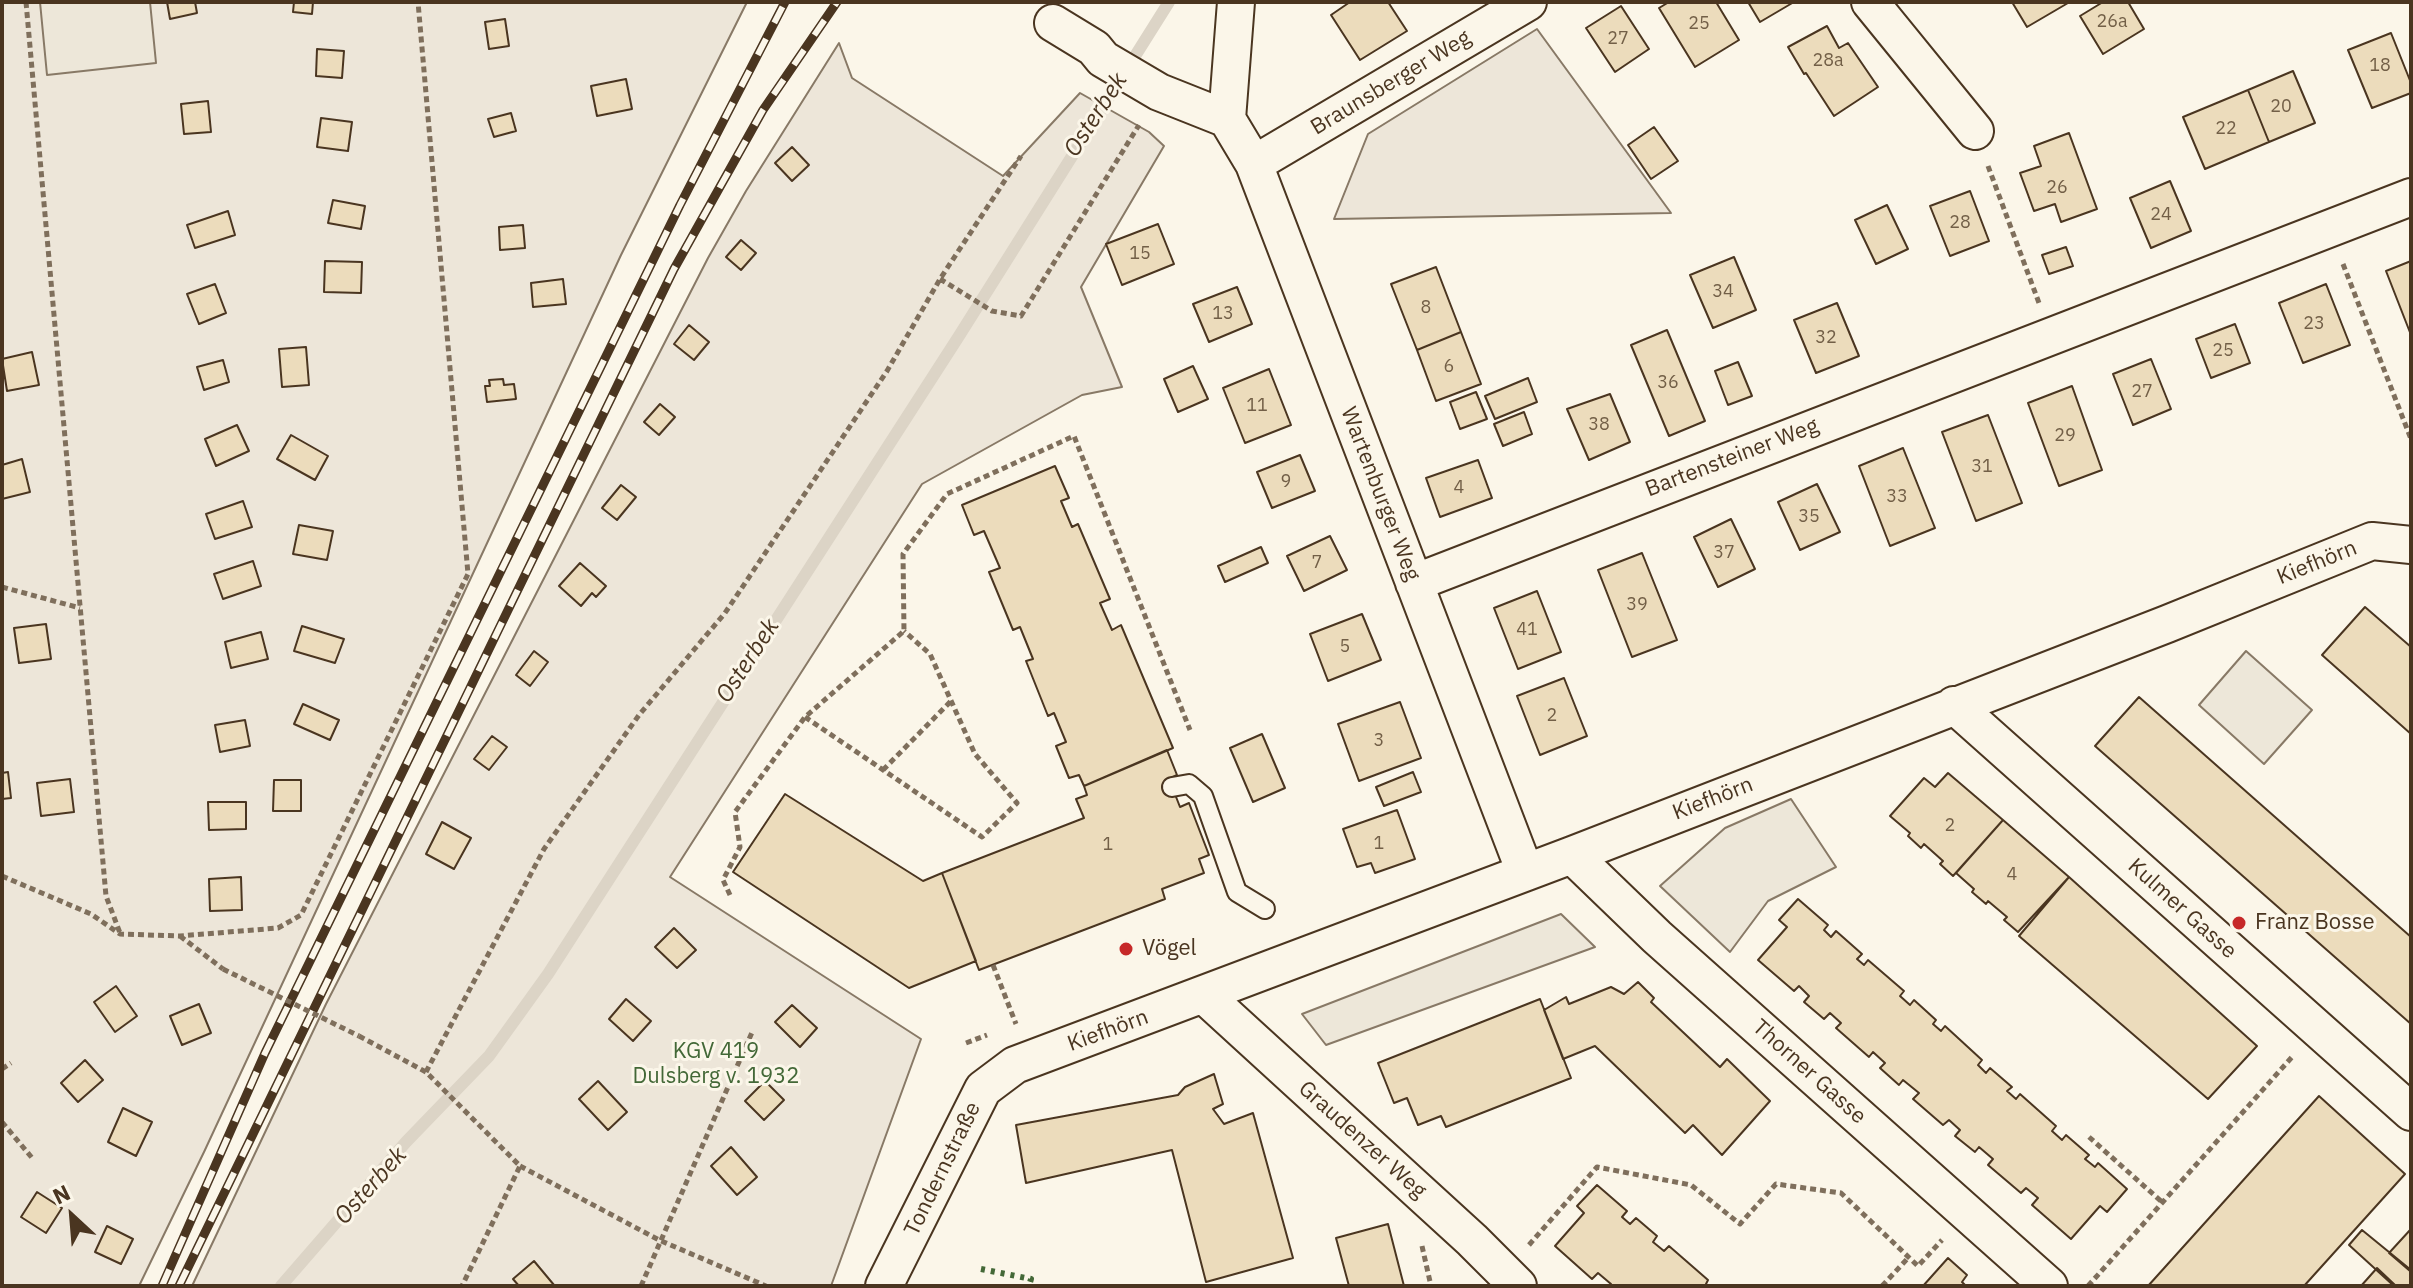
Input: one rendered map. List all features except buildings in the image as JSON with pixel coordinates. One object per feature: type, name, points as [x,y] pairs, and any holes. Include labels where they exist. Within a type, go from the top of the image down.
[{"type":"street","points":[[1053,23],[1146,85],[1227,119],[1236,2]]},
{"type":"street","name":"Braunsberger Weg","points":[[1254,164],[1528,2]]},
{"type":"street","points":[[1870,2],[1975,131]]},
{"type":"street","name":"Wartenburger Weg","points":[[1227,119],[1254,164],[1525,872]]},
{"type":"street","name":"Bartensteiner Weg","points":[[1414,583],[2411,197]]},
{"type":"street","name":"Kiefhörn","points":[[1015,1065],[1205,996],[1572,855],[2372,541],[2411,545]]},
{"type":"street","name":"Kulmer Gasse","points":[[1954,705],[2411,1112]]},
{"type":"street","name":"Thorner Gasse","points":[[1572,855],[1657,937],[2049,1286]]},
{"type":"street","name":"Graudenzer Weg","points":[[1205,996],[1512,1280]]},
{"type":"street","name":"Tondernstraße","points":[[884,1286],[983,1089],[1015,1065]]},
{"type":"lane","points":[[1172,787],[1189,784],[1203,796],[1237,892],[1265,909]]},
{"type":"path","points":[[26,2],[106,896],[120,934]]},
{"type":"path","points":[[2,876],[91,914],[120,934],[180,936],[278,928],[301,915],[468,574],[418,2]]},
{"type":"path","points":[[940,279],[992,311],[1021,316],[1146,85]]},
{"type":"path","points":[[1975,131],[2051,334]]},
{"type":"path","points":[[426,1072],[544,849],[639,715],[725,613],[887,371],[940,279],[1021,156]]},
{"type":"path","points":[[2327,230],[2411,439]]},
{"type":"path","points":[[805,717],[982,837],[1017,803],[975,754],[930,654],[904,631],[903,554],[947,494],[1074,436],[1190,730]]},
{"type":"path","points":[[2,587],[80,608]]},
{"type":"path","points":[[730,895],[723,880],[740,847],[735,812],[805,717],[904,631]]},
{"type":"path","points":[[883,770],[951,701]]},
{"type":"path","points":[[180,936],[223,969],[426,1072],[520,1166],[659,1240],[766,1286]]},
{"type":"path","points":[[993,965],[1016,1024]]},
{"type":"path","points":[[2088,1286],[2317,1028]]},
{"type":"path","points":[[641,1286],[753,1030]]},
{"type":"path","points":[[2,1069],[11,1063]]},
{"type":"path","points":[[2,1122],[33,1159]]},
{"type":"path","points":[[2089,1137],[2162,1202]]},
{"type":"path","points":[[462,1286],[520,1166]]},
{"type":"path","points":[[1512,1280],[1597,1167],[1691,1185],[1740,1224],[1776,1184],[1841,1193],[1918,1266],[1967,1213]]},
{"type":"path","points":[[1882,1286],[1909,1257]]},
{"type":"green space","points":[[2,2],[747,2],[621,255],[139,1286],[2,1286]]},
{"type":"green space","points":[[1537,29],[1671,213],[1334,219],[1368,134]]},
{"type":"green space","name":"KGV 419 Dulsberg v. 1932","points":[[839,43],[852,78],[1003,176],[1080,93],[1149,132],[1164,146],[1081,287],[1122,387],[1082,395],[922,484],[670,877],[921,1039],[831,1286],[192,1286],[326,1004],[708,258],[746,191]]},
{"type":"shaded area","points":[[40,2],[150,2],[156,63],[47,75]]},
{"type":"shaded area","points":[[2246,651],[2312,710],[2264,764],[2199,705]]},
{"type":"shaded area","points":[[1791,799],[1836,867],[1768,901],[1730,952],[1660,886],[1725,828]]},
{"type":"shaded area","points":[[1561,914],[1595,947],[1326,1045],[1302,1014]]},
{"type":"waterway","name":"Osterbek","points":[[281,1286],[406,1142],[489,1056],[548,974],[959,336],[1169,2]]},
{"type":"railway","points":[[162,1286],[265,1053],[680,205],[785,2]]},
{"type":"railway","points":[[179,1286],[674,269],[763,110],[837,2]]},
{"type":"hedge","points":[[981,1269],[1031,1279],[1029,1286]]},
{"type":"place","name":"Franz Bosse","points":[[2239,923]]},
{"type":"place","name":"Vögel","points":[[1126,949]]}]
